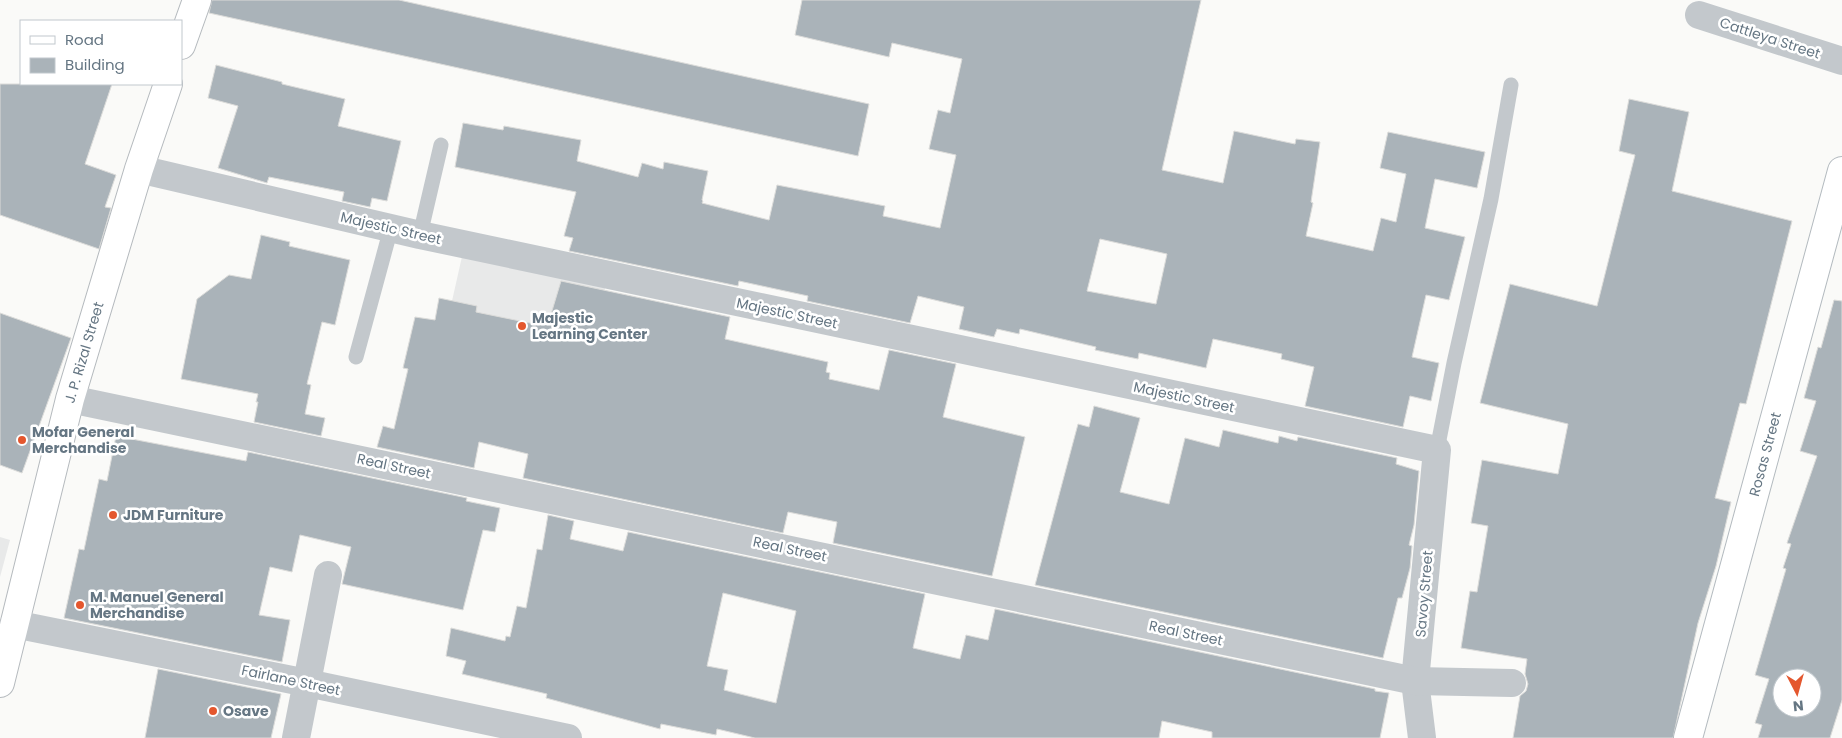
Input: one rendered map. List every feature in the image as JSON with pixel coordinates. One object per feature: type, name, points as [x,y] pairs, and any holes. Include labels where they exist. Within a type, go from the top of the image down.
[{"type":"main road","points":[[182,42],[197,0]]},
{"type":"main road","name":"J. P. Rizal Street","points":[[0,683],[70,398],[168,85]]},
{"type":"main road","name":"Rosas Street","points":[[1688,738],[1842,171]]},
{"type":"street","name":"Cattleya Street","points":[[1699,15],[1842,61]]},
{"type":"street","name":"Majestic Street","points":[[140,169],[420,236],[1437,450]]},
{"type":"street","name":"Real Street","points":[[70,398],[1416,680],[1512,683]]},
{"type":"street","name":"Savoy Street","points":[[1422,738],[1416,680],[1437,450]]},
{"type":"street","points":[[296,738],[328,575]]},
{"type":"street","name":"Fairlane Street","points":[[14,624],[568,738]]},
{"type":"lane","points":[[1437,450],[1454,362],[1492,199],[1511,85]]},
{"type":"lane","points":[[420,236],[441,146]]},
{"type":"lane","points":[[356,357],[391,228]]},
{"type":"shaded area","name":"Majestic Learning Center","points":[[463,252],[606,284],[580,400],[437,368]]},
{"type":"shaded area","points":[[0,537],[10,540],[0,577]]},
{"type":"building","points":[[212,0],[399,0],[869,104],[858,156],[209,13]]},
{"type":"building","points":[[802,0],[1201,0],[1162,170],[1223,183],[1234,131],[1295,144],[1296,139],[1320,142],[1311,202],[1313,203],[1306,236],[1373,251],[1381,218],[1396,222],[1406,174],[1380,168],[1388,132],[1485,152],[1477,188],[1435,179],[1425,228],[1465,237],[1449,300],[1426,295],[1412,357],[1439,363],[1431,401],[1410,396],[1403,427],[1305,406],[1314,367],[1281,359],[1282,354],[1213,339],[1206,368],[1139,353],[1138,359],[1095,350],[1096,347],[1020,329],[1019,334],[997,329],[994,337],[959,329],[964,307],[918,296],[910,323],[807,301],[808,296],[739,281],[738,286],[569,251],[573,238],[564,236],[576,192],[455,167],[463,123],[503,130],[504,126],[581,140],[577,161],[638,177],[642,163],[663,169],[664,162],[708,171],[702,203],[769,220],[777,185],[885,206],[883,216],[940,228],[956,155],[929,149],[938,110],[950,113],[962,59],[892,43],[889,57],[795,35]],"holes":[[[1100,239],[1167,254],[1156,304],[1087,291]]]},
{"type":"building","points":[[216,65],[282,82],[282,84],[345,99],[338,126],[401,141],[387,201],[372,198],[370,207],[342,201],[344,192],[269,177],[267,183],[218,168],[238,106],[208,98]]},
{"type":"building","points":[[0,84],[112,85],[85,164],[116,175],[105,207],[111,208],[99,249],[0,215]]},
{"type":"building","points":[[1629,99],[1689,112],[1672,191],[1792,221],[1746,404],[1740,403],[1715,498],[1731,502],[1716,566],[1698,623],[1673,738],[1513,738],[1520,696],[1526,691],[1528,684],[1525,674],[1527,659],[1461,648],[1470,591],[1477,592],[1488,526],[1471,523],[1482,460],[1558,474],[1568,424],[1480,403],[1510,284],[1597,306],[1635,155],[1619,151]]},
{"type":"building","points":[[261,235],[290,242],[289,246],[350,260],[335,325],[322,322],[307,384],[311,385],[305,414],[325,418],[321,436],[254,422],[258,394],[181,379],[197,299],[229,275],[251,279]]},
{"type":"building","points":[[561,281],[730,317],[725,339],[828,362],[826,372],[830,373],[829,379],[879,390],[889,350],[956,364],[943,417],[1025,437],[992,576],[833,543],[837,522],[788,512],[783,533],[523,478],[528,454],[479,442],[474,468],[377,447],[383,426],[394,429],[408,369],[403,368],[415,317],[435,320],[439,298],[477,306],[476,312],[530,323],[531,320],[548,324]]},
{"type":"building","points":[[1834,300],[1842,301],[1842,700],[1830,738],[1758,738],[1762,725],[1755,723],[1769,679],[1755,675],[1786,569],[1783,568],[1791,544],[1787,543],[1817,456],[1800,451],[1816,401],[1804,398],[1818,347],[1821,348]]},
{"type":"building","points":[[0,313],[71,338],[22,473],[0,465]]},
{"type":"building","points":[[1094,406],[1140,418],[1120,492],[1169,504],[1185,438],[1219,447],[1223,430],[1278,443],[1279,436],[1297,441],[1298,437],[1397,458],[1396,464],[1419,471],[1414,525],[1409,545],[1412,546],[1410,568],[1402,598],[1398,598],[1383,658],[1035,585],[1078,424],[1089,427]]},
{"type":"building","points":[[116,436],[246,461],[248,452],[467,498],[466,501],[500,508],[495,532],[483,530],[463,610],[342,584],[351,547],[300,535],[292,572],[270,567],[259,615],[290,620],[282,662],[64,618],[79,549],[84,550],[99,479],[107,481]]},
{"type":"building","points":[[548,515],[574,521],[570,539],[623,551],[628,532],[925,594],[913,648],[960,659],[966,635],[988,640],[995,609],[1389,693],[1380,738],[1212,738],[1212,732],[1162,721],[1159,738],[755,738],[717,729],[716,735],[661,724],[660,729],[546,698],[547,694],[462,674],[466,661],[446,656],[451,628],[505,641],[506,636],[510,637],[517,606],[526,608],[537,549],[542,550]],"holes":[[[723,593],[796,611],[776,703],[724,690],[728,670],[707,666]]]},
{"type":"building","name":"Osave","points":[[158,669],[281,694],[271,738],[145,738]]},
{"type":"place","name":"Majestic Learning Center","points":[[522,326]]},
{"type":"place","name":"Mofar General Merchandise","points":[[22,440]]},
{"type":"place","name":"JDM Furniture","points":[[113,515]]},
{"type":"place","name":"M. Manuel General Merchandise","points":[[80,605]]},
{"type":"place","name":"Osave","points":[[213,711]]}]
